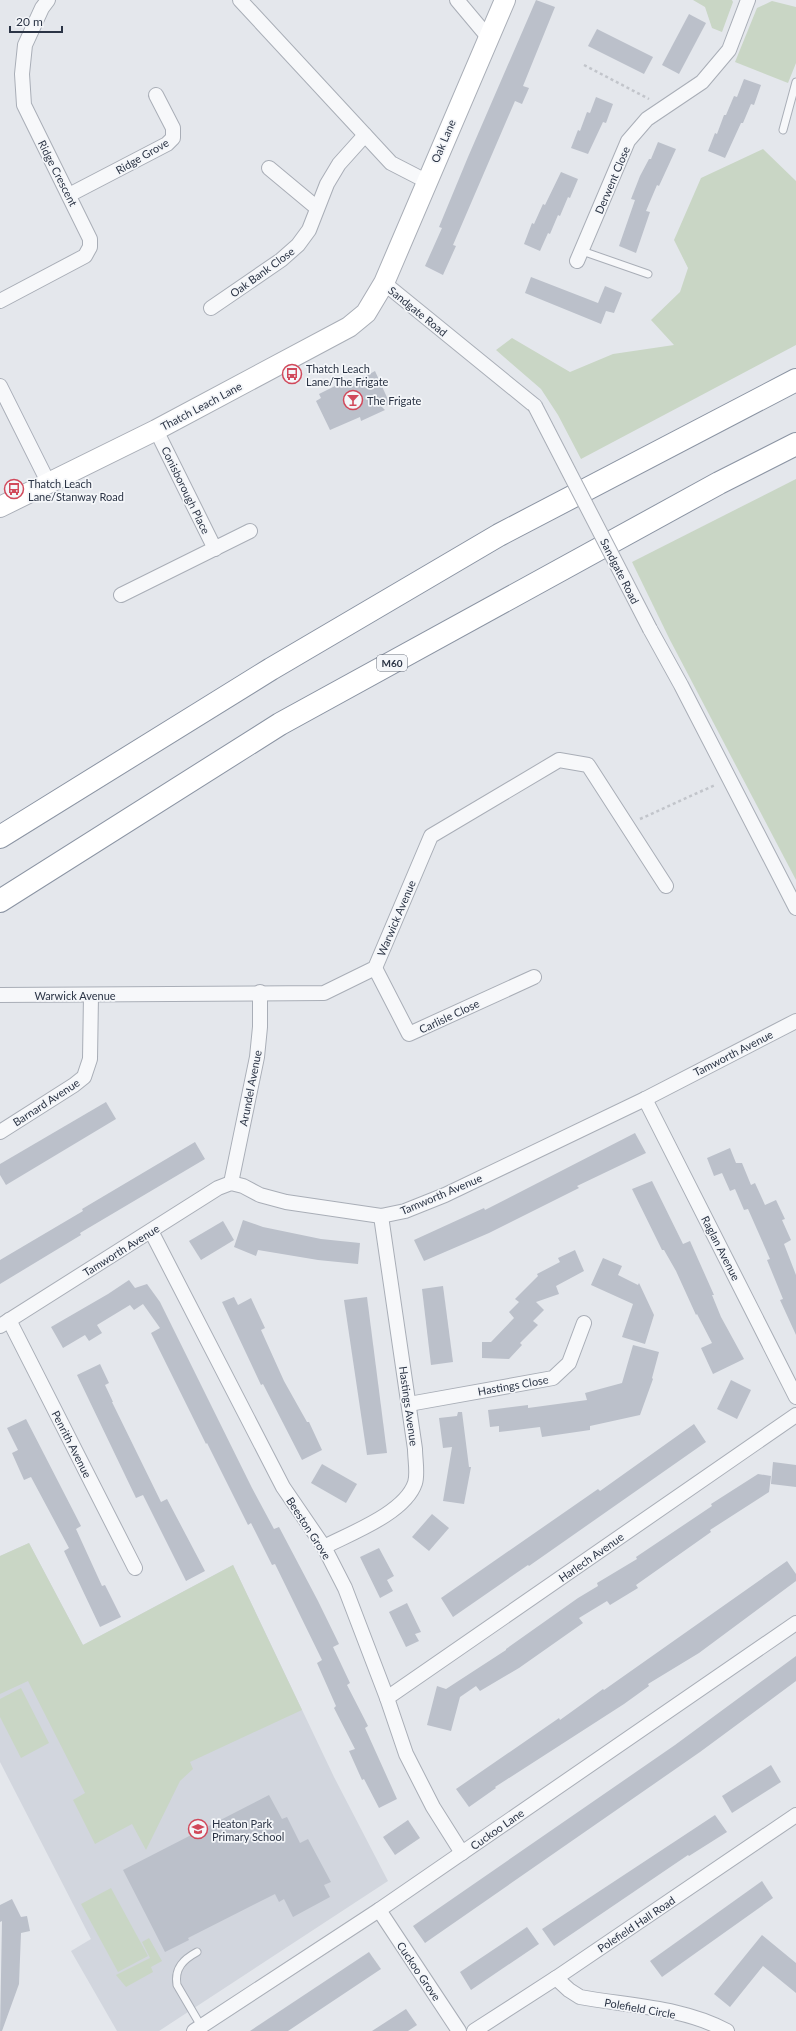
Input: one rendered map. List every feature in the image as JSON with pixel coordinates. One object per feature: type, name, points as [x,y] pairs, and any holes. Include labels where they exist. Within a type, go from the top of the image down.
[{"type":"highway","points":[[0,837],[271,669],[499,535],[796,380]]},
{"type":"highway","name":"M60","points":[[0,901],[280,724],[719,483],[796,444]]},
{"type":"street","name":"Ridge Crescent","points":[[0,301],[85,256],[90,247],[90,239],[24,105],[22,74],[25,45],[42,8],[48,0]]},
{"type":"street","points":[[240,0],[392,163],[426,181]]},
{"type":"street","points":[[457,0],[488,37]]},
{"type":"street","name":"Oak Lane","points":[[384,283],[426,181],[505,0]]},
{"type":"street","name":"Derwent Close","points":[[579,256],[628,141],[647,119],[702,82],[728,50],[748,0]]},
{"type":"street","name":"Ridge Grove","points":[[69,195],[167,144],[173,138],[173,128],[156,95]]},
{"type":"street","name":"Oak Bank Close","points":[[211,308],[281,260],[298,245],[308,230],[338,164],[365,135]]},
{"type":"street","points":[[269,168],[317,208]]},
{"type":"street","name":"Sandgate Road","points":[[384,283],[535,406],[796,908]]},
{"type":"street","name":"Thatch Leach Lane","points":[[0,507],[156,430],[349,327],[366,313],[384,283]]},
{"type":"street","points":[[0,386],[48,482]]},
{"type":"street","name":"Conisborough Place","points":[[156,430],[215,549]]},
{"type":"street","points":[[121,595],[250,531]]},
{"type":"street","name":"Warwick Avenue","points":[[0,995],[91,996],[260,992],[324,993],[375,968],[431,836],[560,760],[588,765],[666,886]]},
{"type":"street","name":"Carlisle Close","points":[[375,968],[409,1034],[534,977]]},
{"type":"street","name":"Arundel Avenue","points":[[230,1183],[257,1057],[260,1027],[260,992]]},
{"type":"street","name":"Barnard Avenue","points":[[0,1132],[74,1085],[84,1077],[90,1059],[91,996]]},
{"type":"street","name":"Tamworth Avenue","points":[[4,1323],[218,1188],[230,1183],[243,1186],[260,1195],[286,1202],[380,1216],[404,1211],[445,1195],[645,1098],[796,1021]]},
{"type":"street","name":"Raglan Avenue","points":[[645,1098],[796,1398]]},
{"type":"street","name":"Hastings Avenue","points":[[324,1547],[381,1517],[407,1499],[415,1482],[416,1449],[380,1216]]},
{"type":"street","name":"Beeston Grove","points":[[151,1231],[283,1487],[324,1547],[345,1588],[387,1698],[406,1754],[434,1807],[462,1853]]},
{"type":"street","name":"Penrith Avenue","points":[[4,1323],[135,1568]]},
{"type":"street","name":"Hastings Close","points":[[409,1404],[553,1378],[569,1363],[584,1323]]},
{"type":"street","name":"Harlech Avenue","points":[[387,1698],[796,1416]]},
{"type":"street","name":"Cuckoo Lane","points":[[198,2029],[380,1910],[796,1623]]},
{"type":"street","name":"Polefield Hall Road","points":[[474,2031],[556,1978],[796,1815]]},
{"type":"street","name":"Cuckoo Grove","points":[[380,1910],[459,2031]]},
{"type":"street","name":"Polefield Circle","points":[[556,1978],[569,1990],[580,1997],[687,2016],[713,2024],[727,2031]]},
{"type":"lane","points":[[782,130],[796,82]]},
{"type":"lane","points":[[579,256],[648,274]]},
{"type":"lane","points":[[197,1952],[183,1962],[176,1973],[176,1979],[177,1985],[198,2029]]},
{"type":"path","points":[[584,65],[664,107]]},
{"type":"path","points":[[626,825],[729,778]]},
{"type":"shaded area","name":"Heaton Park Primary School","points":[[29,1543],[83,1645],[233,1565],[334,1777],[388,1881],[159,2031],[117,2031],[71,1951],[91,1939],[0,1762],[0,1556]]},
{"type":"green space","points":[[693,0],[732,0],[733,2],[722,32],[712,28],[705,7]]},
{"type":"green space","points":[[772,1],[796,7],[796,63],[788,83],[735,62],[757,8]]},
{"type":"green space","points":[[763,149],[796,181],[796,345],[581,459],[558,415],[541,389],[496,350],[512,338],[570,372],[613,354],[674,345],[651,320],[680,292],[688,268],[674,240],[701,178]]},
{"type":"green space","points":[[796,479],[796,880],[670,640],[632,562]]},
{"type":"green space","points":[[29,1543],[83,1645],[233,1565],[302,1710],[190,1762],[193,1769],[180,1781],[146,1850],[132,1824],[95,1844],[73,1800],[85,1793],[28,1681],[0,1694],[0,1556]]},
{"type":"green space","points":[[21,1688],[49,1743],[21,1758],[0,1717],[0,1699]]},
{"type":"green space","points":[[111,1888],[148,1956],[118,1972],[81,1904]]},
{"type":"green space","points":[[149,1938],[162,1961],[151,1967],[153,1972],[126,1987],[116,1975],[150,1958],[142,1942]]},
{"type":"building","points":[[536,0],[555,7],[523,86],[529,88],[522,104],[515,101],[453,245],[456,246],[443,275],[425,266],[442,228],[439,227],[468,157]]},
{"type":"building","points":[[689,14],[706,23],[679,74],[662,65]]},
{"type":"building","points":[[597,29],[653,57],[644,74],[588,46]]},
{"type":"building","points":[[744,79],[761,85],[754,105],[751,104],[725,158],[708,151],[715,133],[717,134],[724,115],[726,115],[734,96],[737,97]]},
{"type":"building","points":[[596,97],[613,104],[606,123],[603,122],[588,154],[571,148],[578,130],[580,131],[587,112],[590,113]]},
{"type":"building","points":[[658,142],[676,149],[659,186],[657,185],[646,211],[650,212],[636,253],[619,246],[635,200],[631,199],[640,176],[649,159],[651,159]]},
{"type":"building","points":[[561,172],[578,179],[570,198],[568,197],[560,216],[558,215],[550,234],[548,233],[540,251],[524,244],[532,223],[534,224],[543,204],[545,205]]},
{"type":"building","points":[[531,277],[598,303],[605,286],[622,293],[614,313],[606,311],[601,324],[525,293]]},
{"type":"building","name":"The Frigate","points":[[375,371],[390,404],[382,407],[385,410],[361,421],[360,417],[330,430],[316,401],[321,398],[319,394],[347,380],[349,385]]},
{"type":"building","points":[[106,1102],[116,1119],[6,1185],[0,1175],[0,1164]]},
{"type":"building","points":[[635,1133],[646,1153],[577,1186],[579,1188],[489,1233],[424,1261],[414,1240],[484,1208],[485,1210]]},
{"type":"building","points":[[195,1142],[205,1159],[80,1233],[81,1235],[0,1284],[0,1260]]},
{"type":"building","points":[[730,1148],[736,1163],[742,1163],[751,1185],[755,1183],[765,1205],[776,1200],[785,1219],[782,1220],[791,1240],[784,1244],[796,1275],[796,1335],[780,1300],[783,1299],[767,1260],[770,1259],[748,1209],[744,1210],[735,1189],[730,1191],[722,1173],[714,1176],[707,1158]]},
{"type":"building","points":[[652,1181],[683,1244],[690,1241],[714,1295],[712,1295],[721,1317],[744,1359],[713,1374],[701,1348],[712,1343],[697,1314],[696,1315],[676,1271],[664,1250],[662,1250],[632,1189]]},
{"type":"building","points":[[243,1220],[263,1227],[321,1239],[360,1243],[358,1264],[318,1260],[258,1250],[256,1256],[234,1247]]},
{"type":"building","points":[[223,1221],[234,1240],[201,1260],[189,1241]]},
{"type":"building","points":[[575,1250],[584,1271],[556,1286],[559,1294],[536,1302],[544,1310],[533,1321],[538,1325],[520,1343],[522,1345],[509,1359],[482,1358],[482,1342],[491,1342],[514,1318],[509,1312],[519,1302],[515,1299],[538,1276],[537,1274],[560,1262],[558,1258]]},
{"type":"building","points":[[603,1258],[622,1266],[618,1275],[638,1285],[639,1283],[654,1315],[645,1344],[622,1337],[633,1304],[591,1285]]},
{"type":"building","points":[[129,1280],[135,1288],[147,1284],[160,1302],[252,1488],[274,1529],[279,1527],[339,1644],[333,1647],[350,1683],[347,1685],[368,1726],[365,1728],[397,1799],[379,1808],[364,1779],[362,1780],[349,1751],[355,1749],[334,1708],[336,1706],[317,1663],[322,1660],[275,1564],[272,1565],[251,1523],[248,1525],[151,1333],[160,1328],[143,1304],[134,1310],[130,1305],[97,1325],[102,1333],[89,1341],[85,1335],[63,1348],[51,1327]]},
{"type":"building","points":[[443,1286],[453,1362],[431,1365],[422,1289]]},
{"type":"building","points":[[234,1297],[238,1305],[251,1298],[265,1328],[261,1330],[284,1381],[307,1422],[309,1422],[322,1450],[302,1460],[263,1384],[261,1385],[222,1302]]},
{"type":"building","points":[[367,1297],[387,1453],[367,1455],[344,1300]]},
{"type":"building","points":[[633,1345],[659,1352],[653,1379],[640,1415],[590,1426],[590,1430],[542,1437],[540,1427],[499,1432],[499,1426],[490,1427],[488,1410],[528,1405],[528,1408],[587,1400],[585,1393],[622,1383]]},
{"type":"building","points":[[100,1364],[109,1383],[105,1385],[112,1402],[161,1502],[167,1499],[205,1571],[186,1581],[143,1495],[136,1498],[77,1375]]},
{"type":"building","points":[[731,1380],[751,1390],[737,1419],[717,1409]]},
{"type":"building","points":[[458,1412],[462,1412],[469,1467],[471,1467],[464,1504],[443,1501],[452,1447],[443,1448],[439,1418],[457,1416]]},
{"type":"building","points":[[26,1419],[81,1526],[76,1529],[102,1586],[105,1585],[121,1617],[100,1627],[64,1551],[69,1548],[31,1477],[24,1480],[12,1453],[18,1450],[7,1428]]},
{"type":"building","points":[[694,1424],[706,1442],[529,1566],[528,1565],[453,1617],[441,1598],[598,1489],[600,1491]]},
{"type":"building","points":[[773,1462],[796,1465],[796,1487],[771,1484]]},
{"type":"building","points":[[322,1464],[357,1484],[346,1503],[311,1483]]},
{"type":"building","points":[[758,1474],[771,1476],[769,1492],[710,1530],[711,1532],[636,1585],[638,1588],[610,1605],[607,1601],[579,1618],[583,1623],[519,1668],[480,1691],[476,1686],[460,1697],[451,1731],[427,1725],[437,1686],[446,1689],[506,1650],[578,1598],[598,1586],[597,1583],[637,1559],[636,1557],[712,1506],[711,1504]]},
{"type":"building","points":[[432,1514],[449,1528],[429,1551],[412,1537]]},
{"type":"building","points":[[379,1548],[394,1576],[387,1580],[393,1591],[380,1598],[360,1557]]},
{"type":"building","points":[[787,1561],[796,1574],[796,1581],[699,1653],[648,1684],[649,1686],[624,1704],[495,1787],[496,1788],[469,1807],[456,1789],[559,1718],[560,1720],[603,1689],[604,1690]]},
{"type":"building","points":[[407,1603],[421,1632],[415,1634],[419,1641],[406,1647],[389,1612]]},
{"type":"building","points":[[796,1656],[796,1681],[700,1752],[425,1943],[413,1926],[675,1745]]},
{"type":"building","points":[[771,1765],[781,1782],[732,1813],[722,1796]]},
{"type":"building","points":[[269,1795],[282,1819],[287,1817],[300,1843],[308,1839],[331,1882],[324,1885],[330,1897],[293,1917],[284,1899],[279,1902],[275,1894],[188,1938],[189,1940],[165,1952],[123,1870]]},
{"type":"building","points":[[715,1815],[727,1832],[689,1856],[688,1855],[554,1946],[542,1929]]},
{"type":"building","points":[[408,1820],[420,1838],[395,1855],[383,1837]]},
{"type":"building","points":[[762,1881],[773,1898],[662,1977],[650,1961]]},
{"type":"building","points":[[12,1899],[21,1917],[27,1916],[30,1931],[21,1933],[19,1984],[2,2031],[0,2031],[2,1921],[0,1922],[0,1905]]},
{"type":"building","points":[[527,1927],[539,1944],[471,1990],[460,1972]]},
{"type":"building","points":[[762,1935],[796,1963],[796,1993],[763,1966],[730,2007],[714,1994]]},
{"type":"building","points":[[369,1952],[381,1969],[288,2031],[250,2031]]},
{"type":"building","points":[[406,2009],[417,2025],[408,2031],[372,2031]]},
{"type":"place","name":"Thatch Leach Lane/The Frigate","points":[[292,374]]},
{"type":"place","name":"The Frigate","points":[[353,400]]},
{"type":"place","name":"Thatch Leach Lane/Stanway Road","points":[[14,489]]},
{"type":"place","name":"Heaton Park Primary School","points":[[198,1829]]}]
